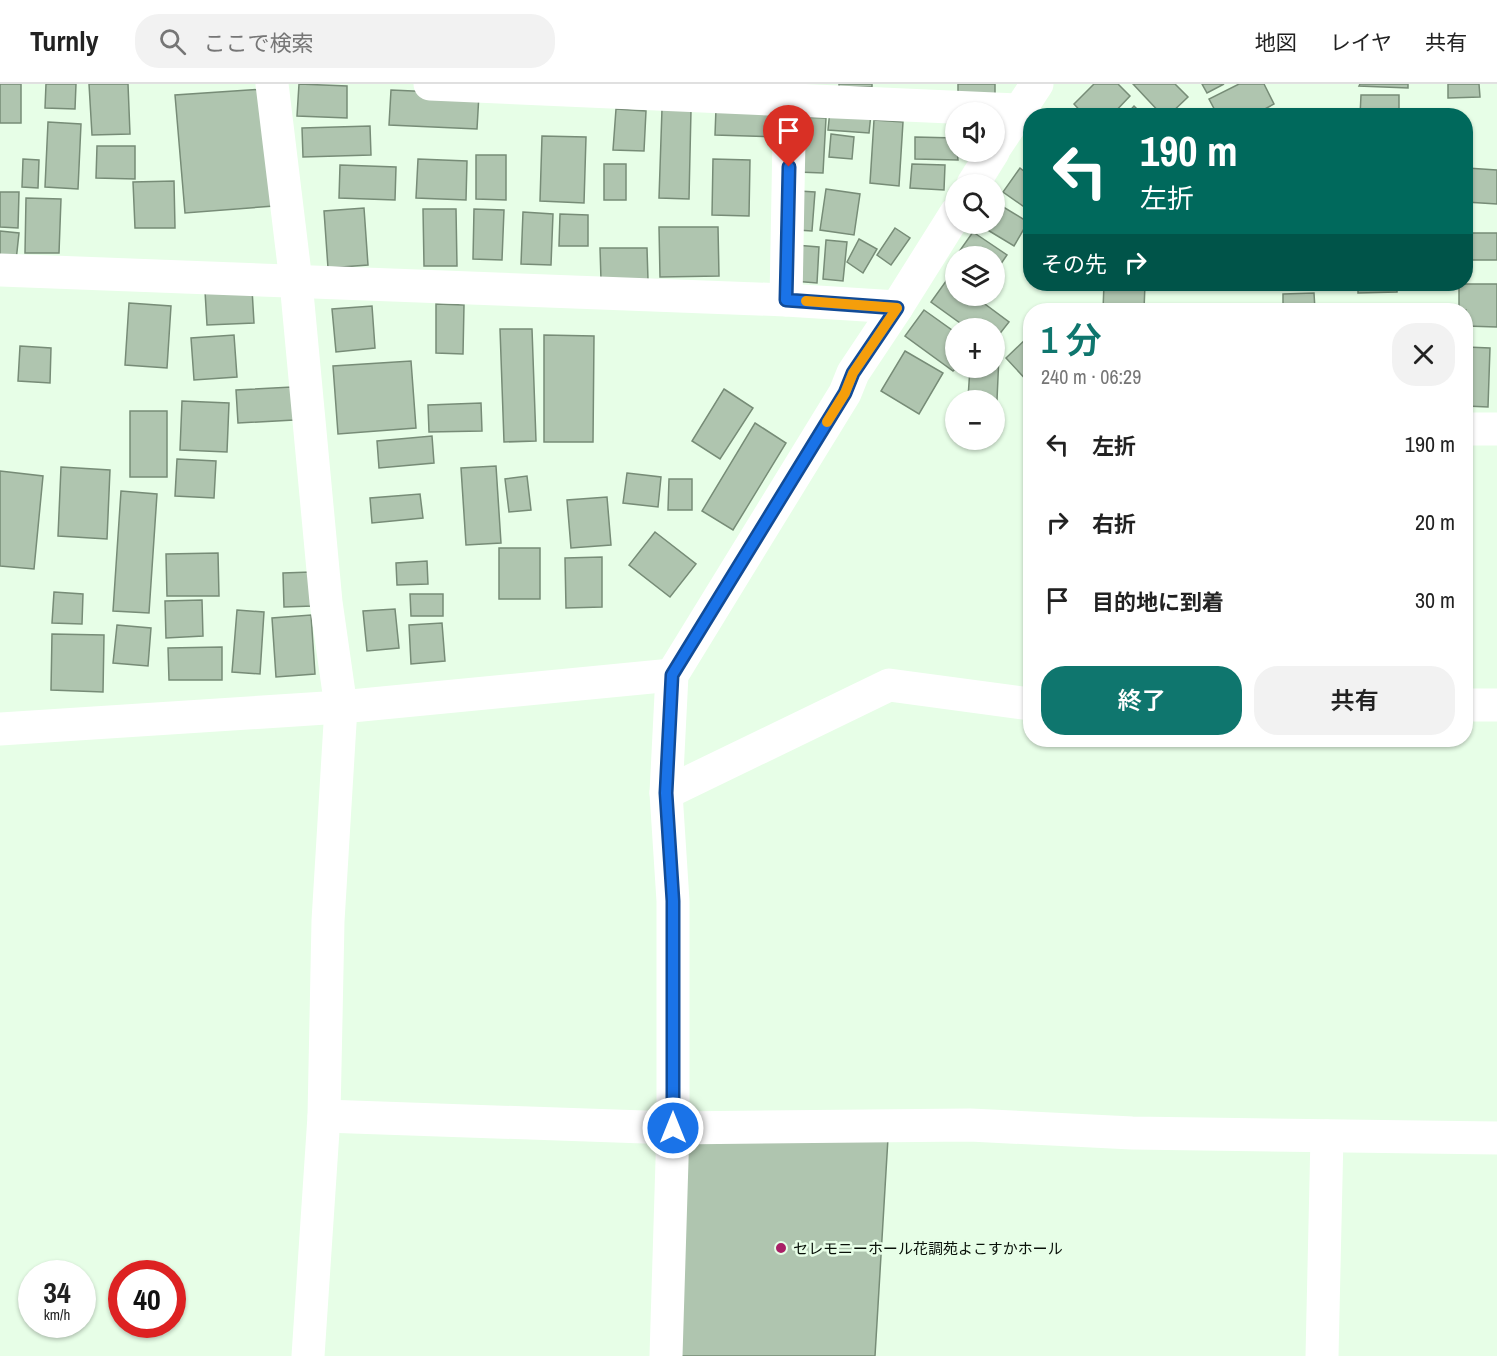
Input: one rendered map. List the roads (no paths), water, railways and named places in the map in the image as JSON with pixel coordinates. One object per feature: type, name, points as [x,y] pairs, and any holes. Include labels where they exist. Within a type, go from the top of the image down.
[{"type":"street","points":[[272,84],[296,282],[326,602],[341,707],[328,921],[324,1116],[308,1356]]},
{"type":"street","points":[[430,84],[1028,97]]},
{"type":"street","points":[[786,300],[790,92]]},
{"type":"street","points":[[1005,134],[1028,97]]},
{"type":"street","points":[[666,1356],[673,1128],[673,901],[666,793],[672,675],[845,393],[853,373],[945,231]]},
{"type":"street","points":[[0,270],[786,300],[897,308]]},
{"type":"street","points":[[1473,429],[1497,429]]},
{"type":"street","points":[[0,729],[341,707],[672,675]]},
{"type":"street","points":[[666,793],[889,685],[1023,703]]},
{"type":"street","points":[[1473,705],[1497,705]]},
{"type":"street","points":[[324,1116],[673,1128],[970,1125],[1132,1133],[1497,1138]]},
{"type":"street","points":[[1322,1356],[1327,1136]]},
{"type":"place","name":"セレモニーホール花調苑よこすかホール","points":[[781,1248]]}]
